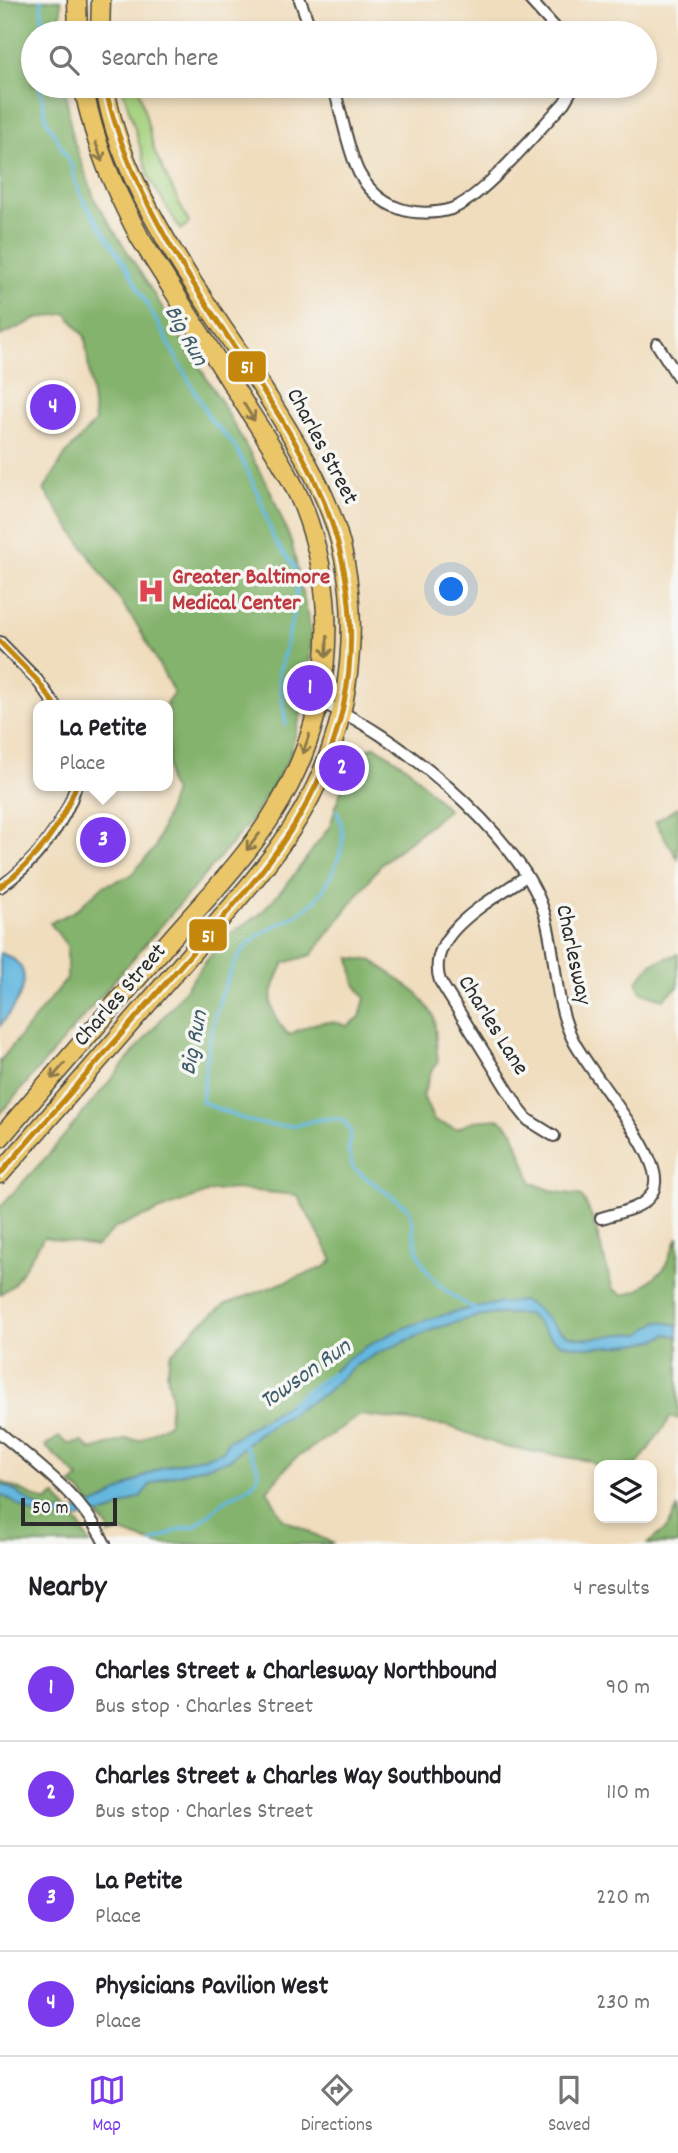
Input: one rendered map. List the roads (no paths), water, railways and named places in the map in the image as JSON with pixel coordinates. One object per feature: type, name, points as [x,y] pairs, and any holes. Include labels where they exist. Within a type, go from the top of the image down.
[{"type":"main road","points":[[77,0],[78,21]]},
{"type":"main road","points":[[100,21],[101,0]]},
{"type":"main road","name":"Charles Street","points":[[0,1138],[262,830],[301,760],[318,702],[327,657],[325,592],[302,504],[280,460],[125,210],[105,170],[93,137],[85,98]]},
{"type":"main road","name":"Charles Street","points":[[0,1174],[215,925],[283,841],[301,814],[320,775],[341,710],[349,660],[350,599],[341,550],[329,510],[300,450],[149,211],[113,128],[107,98]]},
{"type":"street","points":[[300,0],[308,21]]},
{"type":"street","points":[[530,0],[549,21]]},
{"type":"street","points":[[337,98],[358,170],[366,184],[385,203],[406,211],[433,212],[453,209],[475,194],[567,98]]},
{"type":"street","points":[[657,344],[678,377]]},
{"type":"street","points":[[0,642],[37,680],[51,700]]},
{"type":"street","name":"Charlesway","points":[[318,702],[341,710],[398,746],[496,835],[526,876],[547,921],[561,1012],[584,1060],[646,1151],[655,1175],[655,1186],[645,1201],[601,1218]]},
{"type":"street","points":[[0,887],[20,871],[56,828],[74,791]]},
{"type":"street","name":"Charles Lane","points":[[526,876],[449,933],[438,950],[436,971],[520,1110],[528,1120],[554,1136]]},
{"type":"street","points":[[0,1433],[81,1505],[105,1544]]},
{"type":"water","points":[[0,953],[13,959],[21,967],[24,976],[23,986],[14,1007],[0,1026]]},
{"type":"water","name":"Towson Run","points":[[521,1301],[536,1308],[559,1330],[574,1337],[640,1334],[659,1321],[678,1325],[678,1336],[667,1334],[647,1342],[582,1347],[555,1340],[528,1314],[497,1314],[471,1318],[437,1328],[380,1352],[353,1367],[325,1393],[258,1434],[229,1460],[164,1478],[150,1485],[141,1496],[111,1512],[80,1518],[50,1518],[32,1513],[0,1494],[0,1485],[6,1486],[34,1505],[53,1512],[68,1512],[96,1504],[161,1468],[223,1451],[227,1442],[318,1385],[350,1357],[389,1335],[454,1312]]},
{"type":"waterway","name":"Big Run","points":[[41,0],[42,21]]},
{"type":"waterway","name":"Big Run","points":[[42,98],[46,119],[72,166],[75,182],[85,203],[125,264],[210,419],[235,446],[259,495],[274,540],[294,566],[297,585],[294,613],[279,673],[286,725]]},
{"type":"waterway","name":"Big Run","points":[[337,811],[342,843],[324,889],[304,910],[252,941],[230,972],[217,1008],[202,1102],[242,1119],[262,1124],[292,1126],[325,1119],[343,1120],[351,1132],[348,1149],[353,1168],[408,1208],[412,1216],[418,1252],[429,1273],[445,1290],[475,1309]]},
{"type":"waterway","name":"Towson Run","points":[[290,1403],[332,1373]]},
{"type":"waterway","points":[[152,1542],[180,1529],[195,1526],[223,1502],[252,1485],[258,1477],[257,1465],[243,1442]]},
{"type":"place","name":"Physicians Pavilion West","points":[[53,407]]},
{"type":"place","name":"Greater Baltimore Medical Center","points":[[151,591]]},
{"type":"place","name":"Charles Street & Charlesway Northbound","points":[[310,688]]},
{"type":"place","name":"Charles Street & Charles Way Southbound","points":[[342,768]]},
{"type":"place","name":"La Petite","points":[[103,840]]}]
